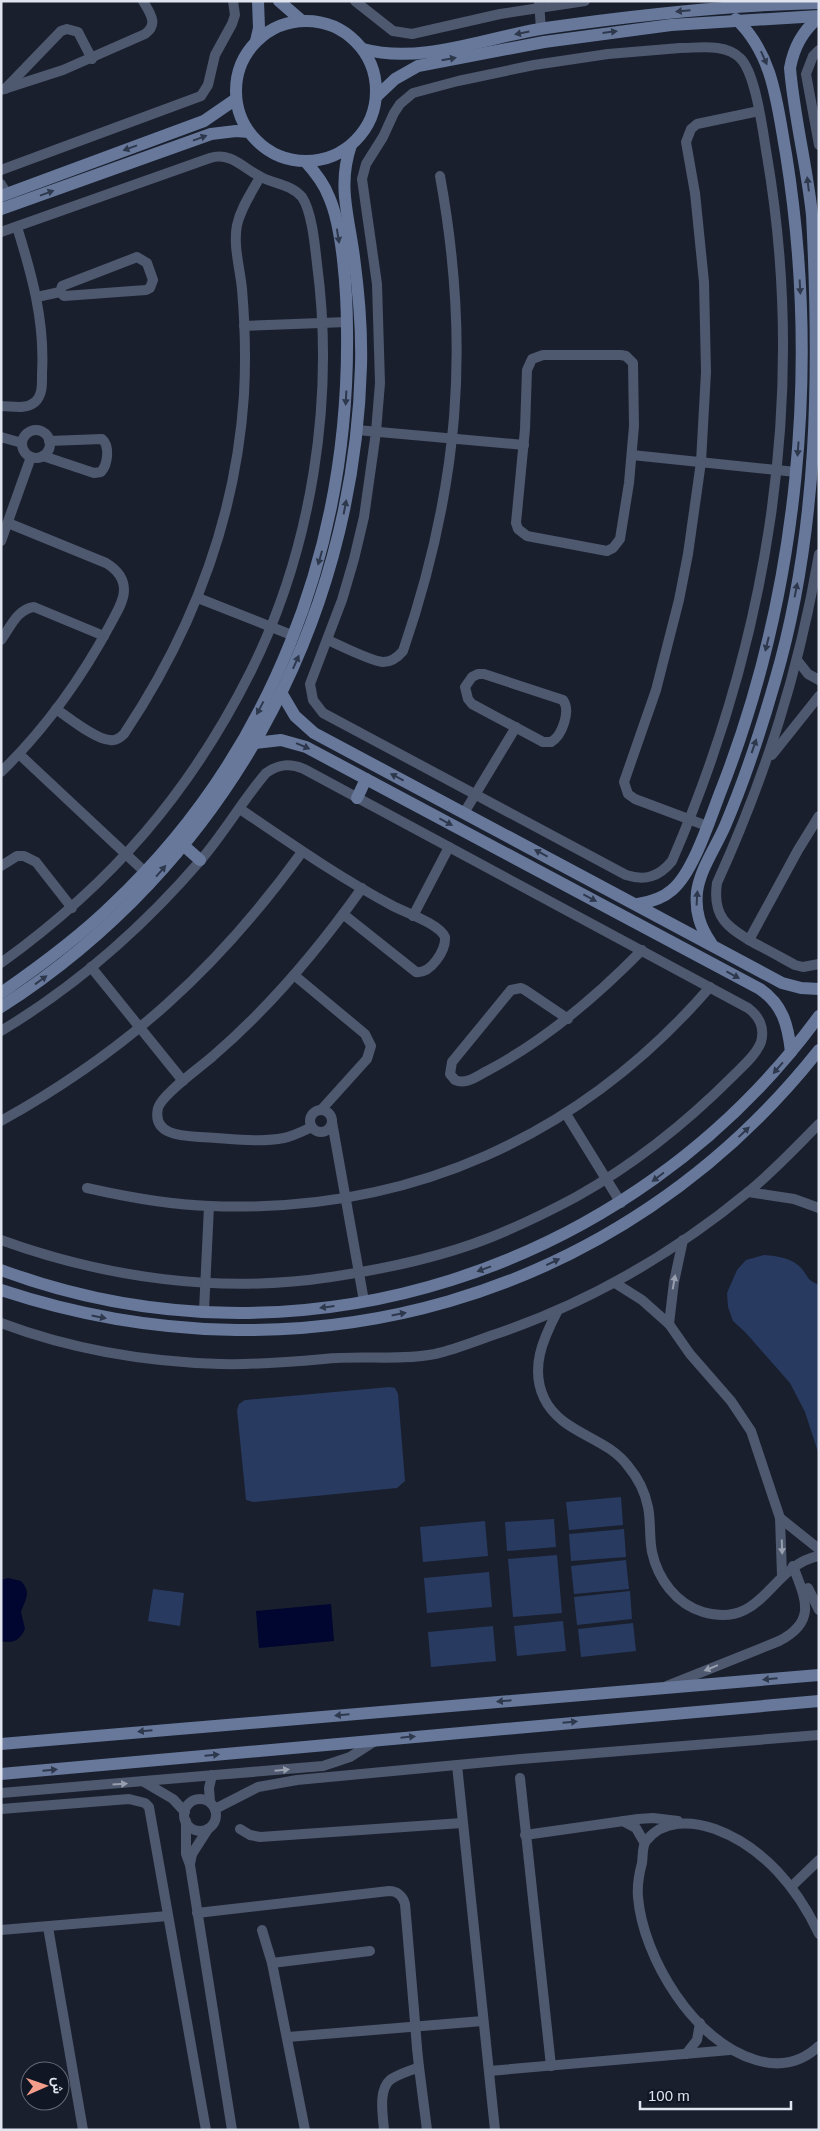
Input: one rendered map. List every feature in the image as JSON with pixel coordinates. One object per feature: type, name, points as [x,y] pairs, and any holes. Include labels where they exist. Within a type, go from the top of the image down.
[{"type":"street","points":[[3,90],[92,59],[150,30],[153,20],[143,1]]},
{"type":"street","points":[[1,170],[201,96],[208,86],[215,55],[232,24],[234,15],[232,1]]},
{"type":"street","points":[[256,41],[259,28],[258,1]]},
{"type":"street","points":[[279,1],[302,20]]},
{"type":"street","points":[[355,1],[393,31],[412,34],[539,5],[585,1]]},
{"type":"street","points":[[377,96],[395,78],[425,58],[541,29],[663,13],[819,3]]},
{"type":"street","points":[[539,5],[541,29]]},
{"type":"street","points":[[363,49],[390,55],[425,58],[607,32],[736,19],[819,16]]},
{"type":"street","points":[[710,944],[698,918],[696,903],[698,889],[702,875],[743,779],[776,679],[788,628],[807,525],[814,473],[818,403],[817,264],[806,170],[790,68],[793,53],[800,38],[819,16]]},
{"type":"street","points":[[638,904],[662,897],[682,881],[707,826],[743,728],[760,669],[782,576],[796,472],[802,366],[799,265],[788,170],[768,67],[755,41],[736,19]]},
{"type":"street","points":[[302,20],[320,22],[337,27],[348,34],[363,49],[374,71],[377,96],[368,124],[351,145],[329,158],[305,161],[281,156],[270,151],[249,132],[241,116],[236,98],[237,78],[240,68],[244,58],[256,41],[277,26],[302,20]]},
{"type":"street","points":[[3,90],[61,31],[67,29],[78,32],[92,59]]},
{"type":"street","points":[[715,48],[733,52],[746,65],[759,111],[774,213],[781,290],[782,376],[777,470],[766,547],[746,648],[717,747],[690,820],[672,862],[665,870],[656,876],[646,879],[636,878],[324,713],[317,707],[310,693],[310,684],[328,640],[347,583],[364,517],[376,432],[380,373],[377,284],[362,179],[366,164],[383,137],[394,113],[406,98],[413,93],[534,65],[644,51],[715,48]]},
{"type":"street","points":[[819,50],[808,65],[806,74],[816,119],[819,145]]},
{"type":"street","points":[[3,191],[204,121],[236,98]]},
{"type":"street","points":[[707,826],[631,797],[626,790],[624,782],[656,690],[671,636],[688,554],[701,462],[706,372],[704,282],[695,193],[686,142],[691,129],[697,124],[759,111]]},
{"type":"street","points":[[1,209],[211,134],[236,131],[249,132]]},
{"type":"street","points":[[1,1007],[57,968],[92,940],[136,898],[183,845],[209,812],[255,743],[282,694],[318,609],[331,565],[351,476],[357,430],[361,354],[360,316],[352,240],[346,207],[344,174],[351,145]]},
{"type":"street","points":[[1,232],[216,156],[229,157],[260,177],[288,186],[301,196],[305,203],[315,248],[322,323],[321,403],[316,456],[298,542],[270,626],[252,668],[209,747],[173,799],[127,855],[72,908],[1,963]]},
{"type":"street","points":[[1,993],[76,937],[112,906],[182,830],[215,784],[245,737],[271,688],[294,636],[322,549],[340,459],[348,368],[347,322],[342,258],[334,210],[324,185],[305,161]]},
{"type":"street","points":[[328,640],[378,661],[395,659],[403,651],[429,568],[444,499],[453,439],[457,386],[457,307],[449,228],[440,176]]},
{"type":"street","points":[[56,709],[101,738],[110,740],[120,738],[129,728],[158,682],[176,648],[198,598],[220,532],[236,464],[244,395],[244,326],[236,247],[237,227],[243,208],[260,177]]},
{"type":"street","points":[[334,210],[346,207]]},
{"type":"street","points":[[1,406],[29,406],[40,396],[42,389],[42,343],[37,297],[17,227]]},
{"type":"street","points":[[137,258],[147,263],[153,280],[150,288],[146,290],[64,296],[60,292],[62,286],[137,258]]},
{"type":"street","points":[[799,265],[817,264]]},
{"type":"street","points":[[37,297],[60,292]]},
{"type":"street","points":[[244,326],[347,322]]},
{"type":"street","points":[[543,355],[621,355],[630,359],[635,368],[632,455],[620,539],[613,548],[601,551],[527,536],[518,528],[515,517],[524,445],[527,370],[532,359],[543,355]]},
{"type":"street","points":[[357,430],[524,445]]},
{"type":"street","points":[[43,456],[49,450],[50,441],[43,432],[32,431],[24,438],[22,443],[23,449],[31,457],[43,456],[94,473],[101,472],[105,467],[107,448],[102,439],[50,441]]},
{"type":"street","points":[[1,436],[22,443]]},
{"type":"street","points":[[632,455],[796,472]]},
{"type":"street","points":[[1,541],[31,457]]},
{"type":"street","points":[[1,772],[19,754],[74,686],[104,636],[123,599],[123,582],[119,574],[106,563],[8,524]]},
{"type":"street","points":[[819,554],[797,660],[767,762],[717,883],[716,893],[716,904],[725,923],[732,930],[795,965],[803,967],[819,964]]},
{"type":"street","points":[[198,598],[294,636]]},
{"type":"street","points":[[1,640],[19,613],[34,607],[104,636]]},
{"type":"street","points":[[797,660],[808,674],[819,680]]},
{"type":"street","points":[[484,674],[560,697],[566,704],[566,713],[557,737],[551,742],[543,742],[516,727],[472,704],[468,699],[465,687],[472,677],[484,674]]},
{"type":"street","points":[[282,694],[295,716],[314,733],[782,982],[801,988],[819,989]]},
{"type":"street","points":[[767,762],[819,696]]},
{"type":"street","points":[[464,813],[516,727]]},
{"type":"street","points":[[255,743],[268,740],[294,742],[760,989],[773,999],[783,1014],[789,1030],[791,1052]]},
{"type":"street","points":[[19,754],[145,872]]},
{"type":"street","points":[[1,1031],[36,1008],[91,967],[148,916],[200,860],[266,772],[281,765],[296,766],[710,987],[754,1013],[762,1028],[760,1045],[736,1072],[689,1118],[653,1147],[606,1179],[548,1212],[487,1238],[423,1259],[359,1273],[290,1282],[204,1282],[162,1279],[102,1270],[35,1253],[1,1240]]},
{"type":"street","points":[[356,798],[366,779]]},
{"type":"street","points":[[240,809],[302,852],[362,888],[439,929],[445,937],[444,948],[429,968],[421,972],[412,970],[343,914]]},
{"type":"street","points":[[749,940],[798,850],[819,816]]},
{"type":"street","points":[[183,845],[200,860]]},
{"type":"street","points":[[413,916],[449,847]]},
{"type":"street","points":[[1,1121],[86,1070],[141,1028],[177,996],[218,956],[268,898],[302,852]]},
{"type":"street","points":[[1,866],[17,856],[30,858],[36,862],[72,908]]},
{"type":"street","points":[[312,1127],[293,1136],[269,1140],[172,1134],[161,1124],[158,1109],[165,1096],[242,1030],[294,975],[362,888]]},
{"type":"street","points":[[568,1018],[521,988],[511,990],[452,1062],[450,1074],[459,1082],[467,1081],[519,1052],[568,1018],[614,978],[642,950]]},
{"type":"street","points":[[91,967],[184,1081]]},
{"type":"street","points":[[294,975],[366,1034],[371,1046],[367,1059],[321,1110],[312,1114],[310,1122],[312,1127],[322,1132],[329,1129],[332,1122]]},
{"type":"street","points":[[87,1188],[127,1197],[209,1206],[255,1207],[301,1204],[345,1198],[384,1190],[460,1167],[523,1139],[566,1114],[612,1082],[678,1023],[710,987]]},
{"type":"street","points":[[1,1270],[91,1296],[147,1306],[209,1311],[294,1310],[364,1301],[441,1284],[479,1271],[552,1241],[621,1203],[657,1178],[705,1140],[747,1101],[791,1052],[819,1016]]},
{"type":"street","points":[[1,1290],[50,1305],[104,1318],[159,1326],[214,1330],[275,1330],[336,1325],[404,1313],[481,1292],[554,1262],[598,1240],[656,1204],[719,1155],[775,1101],[819,1050]]},
{"type":"street","points":[[321,1110],[329,1114],[332,1122],[364,1301]]},
{"type":"street","points":[[566,1114],[621,1203]]},
{"type":"street","points":[[1,1323],[38,1335],[84,1346],[152,1358],[221,1364],[253,1364],[340,1357],[402,1358],[437,1353],[557,1312],[615,1283],[683,1240],[748,1192],[819,1124]]},
{"type":"street","points":[[705,1140],[719,1155]]},
{"type":"street","points":[[748,1192],[794,1199],[819,1208]]},
{"type":"street","points":[[209,1206],[204,1282],[214,1330]]},
{"type":"street","points":[[669,1324],[674,1282],[683,1240]]},
{"type":"street","points":[[615,1283],[642,1300],[669,1324],[690,1354],[731,1401],[752,1431],[780,1518],[782,1575]]},
{"type":"street","points":[[557,1312],[546,1335],[538,1365],[538,1377],[544,1398],[556,1416],[566,1425],[615,1453],[628,1465],[644,1492],[648,1507],[652,1551],[656,1565],[671,1592],[690,1606],[704,1612],[720,1614],[740,1612],[764,1598],[782,1575],[796,1564],[819,1556]]},
{"type":"street","points":[[780,1518],[819,1549]]},
{"type":"street","points":[[662,1688],[786,1637],[797,1627],[814,1607],[805,1597],[796,1564]]},
{"type":"street","points":[[1,1744],[819,1675]]},
{"type":"street","points":[[1,1774],[819,1701]]},
{"type":"street","points":[[232,2130],[190,1865],[186,1854],[185,1817],[188,1805],[193,1801],[200,1799],[212,1805],[270,1784],[351,1774],[819,1735]]},
{"type":"street","points":[[1,1793],[332,1764],[350,1757],[375,1741]]},
{"type":"street","points":[[457,1765],[495,2130]]},
{"type":"street","points":[[190,1865],[192,1854],[214,1822],[209,1788],[212,1776]]},
{"type":"street","points":[[520,1778],[551,2066]]},
{"type":"street","points":[[143,1782],[166,1794],[194,1829],[208,1829]]},
{"type":"street","points":[[1,1808],[129,1798],[145,1803],[152,1813],[168,1916],[206,2130]]},
{"type":"street","points":[[525,1835],[653,1818],[702,1824],[740,1841],[765,1859],[792,1886],[807,1908],[819,1934]]},
{"type":"street","points":[[623,1821],[636,1828],[644,1842],[638,1895],[646,1937],[656,1961],[681,2002],[714,2038],[730,2050],[760,2062],[780,2064],[796,2061],[810,2054],[819,2046]]},
{"type":"street","points":[[644,1842],[656,1832],[669,1825],[684,1822]]},
{"type":"street","points":[[240,1829],[250,1835],[260,1837],[462,1823]]},
{"type":"street","points":[[792,1886],[819,1860]]},
{"type":"street","points":[[197,1913],[389,1891],[397,1892],[405,1904],[417,2048],[427,2130]]},
{"type":"street","points":[[1,1930],[168,1916]]},
{"type":"street","points":[[48,1927],[83,2130]]},
{"type":"street","points":[[262,1930],[272,1963],[288,2037],[305,2130]]},
{"type":"street","points":[[272,1963],[370,1951]]},
{"type":"street","points":[[288,2037],[483,2021]]},
{"type":"street","points":[[686,2054],[697,2040],[700,2023]]},
{"type":"street","points":[[489,2071],[730,2050]]},
{"type":"street","points":[[384,2130],[383,2096],[386,2085],[391,2080],[419,2067]]},
{"type":"shaded area","points":[[764,1255],[794,1262],[810,1280],[819,1285],[819,1455],[805,1412],[790,1383],[733,1321],[728,1307],[727,1293],[737,1270],[746,1260]]},
{"type":"shaded area","points":[[395,1388],[398,1394],[405,1481],[397,1488],[253,1502],[246,1500],[237,1410],[239,1404],[245,1400]]},
{"type":"shaded area","points":[[621,1497],[623,1525],[569,1530],[566,1502]]},
{"type":"shaded area","points":[[554,1519],[556,1547],[507,1551],[505,1522]]},
{"type":"shaded area","points":[[485,1521],[488,1556],[423,1562],[420,1527]]},
{"type":"shaded area","points":[[624,1529],[626,1557],[571,1561],[569,1534]]},
{"type":"shaded area","points":[[557,1555],[562,1613],[513,1617],[508,1559]]},
{"type":"shaded area","points":[[626,1560],[629,1589],[574,1594],[571,1566]]},
{"type":"shaded area","points":[[489,1572],[492,1607],[427,1613],[424,1578]]},
{"type":"shaded area","points":[[8,1578],[21,1581],[27,1593],[21,1612],[25,1629],[21,1636],[9,1642],[1,1641],[1,1580]]},
{"type":"shaded area","points":[[153,1589],[184,1593],[180,1626],[148,1621]]},
{"type":"shaded area","points":[[630,1591],[632,1619],[577,1625],[574,1597]]},
{"type":"shaded area","points":[[331,1604],[334,1641],[259,1648],[256,1611]]},
{"type":"shaded area","points":[[563,1621],[566,1651],[517,1656],[514,1626]]},
{"type":"shaded area","points":[[633,1623],[636,1651],[581,1657],[578,1629]]},
{"type":"shaded area","points":[[493,1626],[496,1661],[431,1667],[428,1632]]}]
